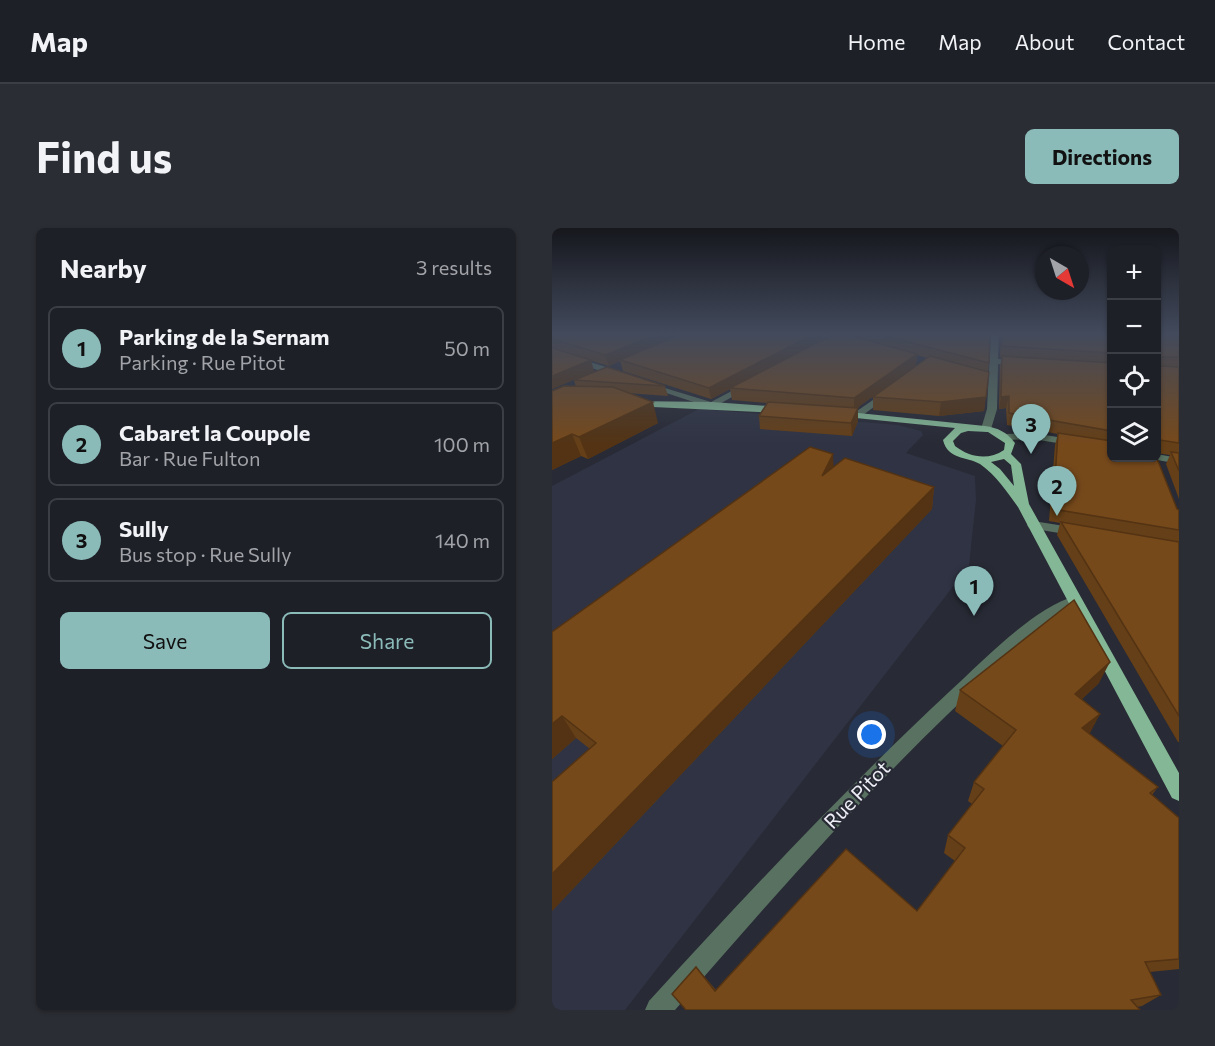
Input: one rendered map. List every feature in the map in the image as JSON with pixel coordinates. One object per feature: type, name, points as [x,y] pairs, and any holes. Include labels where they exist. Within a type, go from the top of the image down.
[{"type":"main road","points":[[617,403],[712,405],[790,410]]},
{"type":"main road","points":[[824,413],[919,420],[966,429],[986,429],[1006,437],[1011,447],[1005,454],[980,459],[970,458],[953,450],[948,440],[919,420]]},
{"type":"main road","points":[[948,440],[957,431],[966,429]]},
{"type":"main road","points":[[1005,454],[1016,464],[1024,506]]},
{"type":"main road","points":[[980,459],[996,471],[1024,506],[1179,792]]},
{"type":"street","points":[[986,429],[992,409],[993,370]]},
{"type":"street","points":[[600,375],[610,371],[632,379]]},
{"type":"street","points":[[981,378],[992,381]]},
{"type":"street","points":[[644,382],[712,405],[758,380]]},
{"type":"street","points":[[857,415],[901,383]]},
{"type":"street","points":[[1006,437],[1033,436],[1107,448]]},
{"type":"street","points":[[1161,461],[1179,461]]},
{"type":"street","points":[[1033,525],[1089,534]]},
{"type":"street","name":"Rue Pitot","points":[[658,1010],[769,886],[920,729],[1006,650],[1055,611],[1076,601]]},
{"type":"shaded area","points":[[699,409],[898,425],[921,431],[923,435],[906,453],[975,476],[976,500],[969,566],[625,1010],[552,1010],[552,486]]},
{"type":"building","points":[[552,370],[565,370],[552,376]]},
{"type":"building","points":[[598,370],[618,370],[665,386],[574,380]]},
{"type":"building","points":[[653,370],[743,370],[709,388]]},
{"type":"building","points":[[764,370],[893,370],[854,398],[730,388]]},
{"type":"building","points":[[910,370],[989,372],[986,397],[941,402],[873,397]]},
{"type":"building","points":[[1002,370],[1107,370],[1107,430],[1009,413],[1009,396],[1001,397]]},
{"type":"building","points":[[1161,370],[1179,370],[1179,443],[1161,440]]},
{"type":"building","points":[[564,386],[613,387],[653,402],[579,437],[572,434],[552,443],[552,391]]},
{"type":"building","points":[[768,402],[858,408],[851,423],[759,416]]},
{"type":"building","points":[[1058,433],[1107,440],[1107,462],[1158,462],[1179,510],[1179,530],[1053,509]]},
{"type":"building","points":[[810,447],[833,454],[822,476],[845,458],[934,487],[552,874],[552,782],[596,743],[562,716],[552,724],[552,632]]},
{"type":"building","points":[[1171,452],[1179,453],[1179,471]]},
{"type":"building","points":[[1061,522],[1179,542],[1179,716]]},
{"type":"building","points":[[1074,600],[1110,662],[1075,694],[1100,714],[1082,728],[1158,787],[1150,793],[1179,818],[1179,959],[1145,962],[1161,995],[1131,1000],[1140,1010],[686,1010],[672,994],[696,967],[715,991],[846,849],[917,911],[965,848],[948,835],[984,789],[974,782],[1016,730],[960,690]]},
{"type":"place","name":"Sully","points":[[1031,454]]},
{"type":"place","name":"Cabaret la Coupole","points":[[1057,516]]},
{"type":"place","name":"Parking de la Sernam","points":[[974,616]]}]
